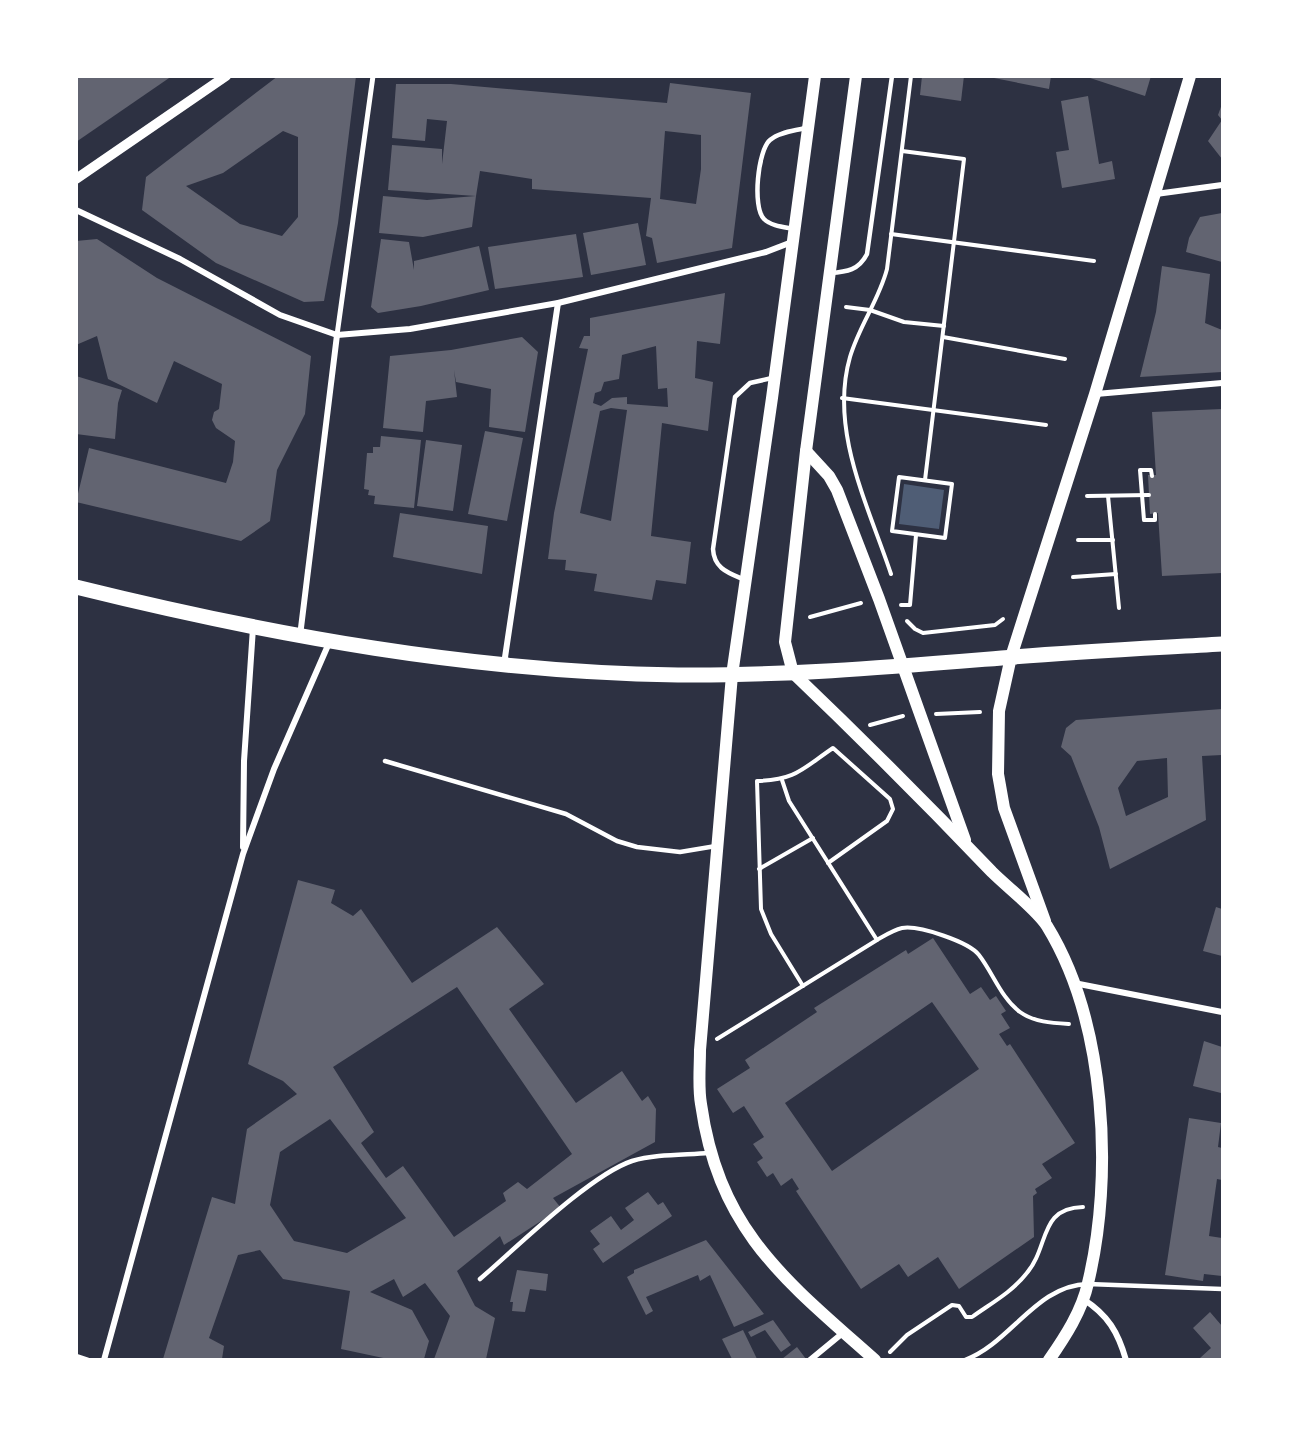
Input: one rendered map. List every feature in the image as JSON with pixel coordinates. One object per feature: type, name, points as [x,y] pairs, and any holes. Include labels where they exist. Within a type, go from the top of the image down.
[{"type":"main road","points":[[815,76],[732,675],[700,1050],[700,1102],[710,1153],[722,1187],[758,1249],[782,1276],[844,1332],[881,1358]]},
{"type":"main road","points":[[856,76],[806,451],[785,642],[793,673],[1046,924]]},
{"type":"main road","points":[[1049,1359],[1073,1322],[1088,1284],[1101,1206],[1101,1115],[1095,1070],[1074,983],[1046,924],[1004,808],[998,774],[997,728],[1011,657],[1095,394],[1190,76]]},
{"type":"main road","points":[[806,451],[830,476],[837,490],[904,667],[967,844]]},
{"type":"main road","points":[[76,587],[300,637],[504,666],[732,675],[904,667],[1011,657],[1222,644]]},
{"type":"street","points":[[76,179],[226,76]]},
{"type":"street","points":[[300,637],[337,335],[373,76]]},
{"type":"street","points":[[1155,194],[1222,185]]},
{"type":"street","points":[[76,210],[180,259],[280,315],[337,335],[410,329],[558,303],[766,252],[793,236]]},
{"type":"street","points":[[504,666],[558,303]]},
{"type":"street","points":[[1095,394],[1222,383]]},
{"type":"street","points":[[243,854],[244,761],[253,628]]},
{"type":"street","points":[[104,1359],[243,854],[273,769],[329,642]]},
{"type":"street","points":[[1074,983],[1222,1012]]},
{"type":"street","points":[[1083,1299],[1110,1320],[1119,1335],[1126,1359]]},
{"type":"street","points":[[810,1359],[844,1332]]},
{"type":"lane","points":[[830,273],[851,271],[864,261],[867,254],[892,76]]},
{"type":"lane","points":[[793,236],[770,223],[759,212],[756,202],[762,156],[767,142],[773,137],[808,128]]},
{"type":"lane","points":[[746,580],[722,569],[714,555],[733,404],[744,386],[775,377]]},
{"type":"lane","points":[[385,761],[566,814],[617,841],[638,847],[680,852],[718,846]]},
{"type":"lane","points":[[480,1279],[578,1196],[629,1162],[710,1153]]},
{"type":"lane","points":[[965,1359],[982,1351],[1053,1293],[1069,1286],[1088,1284],[1222,1289]]},
{"type":"lane","points":[[76,1356],[88,1359]]},
{"type":"path","points":[[894,583],[846,440],[843,398],[850,354],[884,280],[910,76]]},
{"type":"path","points":[[902,151],[964,159],[925,480]]},
{"type":"path","points":[[891,234],[1094,261]]},
{"type":"path","points":[[846,307],[870,310],[904,321],[944,326]]},
{"type":"path","points":[[942,337],[1065,359]]},
{"type":"path","points":[[843,398],[1046,424]]},
{"type":"path","points":[[1152,476],[1151,470],[1140,470],[1144,520],[1155,520],[1155,514]]},
{"type":"path","points":[[899,477],[925,480],[952,484],[945,538],[892,531],[899,477]]},
{"type":"path","points":[[1087,496],[1149,495]]},
{"type":"path","points":[[1108,496],[1119,608]]},
{"type":"path","points":[[901,605],[910,605],[916,535]]},
{"type":"path","points":[[1078,540],[1113,540]]},
{"type":"path","points":[[1073,578],[1116,574]]},
{"type":"path","points":[[897,594],[908,623],[923,633],[995,625],[1007,613]]},
{"type":"path","points":[[810,617],[861,603]]},
{"type":"path","points":[[931,714],[980,712]]},
{"type":"path","points":[[869,726],[904,716]]},
{"type":"path","points":[[803,986],[764,921],[760,903],[757,781],[782,780],[793,776],[833,748],[890,799],[893,809],[887,821],[828,863]]},
{"type":"path","points":[[782,780],[789,801],[877,940]]},
{"type":"path","points":[[759,869],[813,838]]},
{"type":"path","points":[[700,1050],[877,940],[895,930],[908,928],[962,942],[975,950],[1011,1004],[1022,1013],[1049,1023],[1085,1026]]},
{"type":"path","points":[[881,1358],[907,1335],[952,1305],[959,1306],[966,1317],[972,1317],[1018,1283],[1035,1262],[1050,1221],[1062,1209],[1101,1206]]},
{"type":"water","points":[[904,484],[944,490],[939,529],[899,524]]},
{"type":"building","points":[[76,76],[172,76],[76,142]]},
{"type":"building","points":[[278,76],[356,76],[338,223],[324,301],[304,302],[216,263],[142,210],[146,177]],"holes":[[[283,131],[298,137],[298,217],[282,236],[240,224],[186,186],[223,173]]]},
{"type":"building","points":[[922,76],[964,76],[961,101],[920,95]]},
{"type":"building","points":[[984,76],[1051,76],[1049,89]]},
{"type":"building","points":[[1084,76],[1151,76],[1145,96]]},
{"type":"building","points":[[670,83],[751,93],[732,248],[657,263],[652,238],[646,236],[651,198],[532,189],[532,179],[480,171],[476,196],[388,190],[392,145],[442,149],[442,164],[447,121],[427,119],[425,141],[392,138],[396,84],[451,84],[667,103]],"holes":[[[665,131],[701,135],[701,169],[696,204],[660,199]]]},
{"type":"building","points":[[1088,96],[1099,164],[1112,161],[1115,179],[1062,188],[1056,152],[1069,150],[1061,101]]},
{"type":"building","points":[[1222,104],[1222,120],[1218,115]]},
{"type":"building","points":[[1222,120],[1222,159],[1208,141]]},
{"type":"building","points":[[383,196],[427,200],[476,196],[472,227],[423,237],[379,233]]},
{"type":"building","points":[[1222,213],[1222,262],[1186,252],[1189,238],[1200,217]]},
{"type":"building","points":[[638,223],[646,265],[591,275],[583,233]]},
{"type":"building","points":[[576,234],[583,277],[495,289],[488,247]]},
{"type":"building","points":[[97,239],[157,278],[311,356],[305,414],[277,470],[270,521],[241,541],[76,502],[89,448],[226,483],[233,462],[235,441],[216,428],[212,420],[214,412],[219,409],[222,384],[174,361],[157,403],[108,379],[97,336],[76,345],[76,241]]},
{"type":"building","points":[[381,239],[409,242],[414,270],[414,261],[479,246],[489,290],[421,306],[378,313],[371,307]]},
{"type":"building","points":[[1162,266],[1210,274],[1205,323],[1222,330],[1222,372],[1140,377],[1156,312]]},
{"type":"building","points":[[725,293],[720,344],[697,341],[695,378],[713,382],[708,431],[662,423],[651,536],[691,542],[686,584],[656,580],[652,600],[594,591],[597,574],[565,570],[566,560],[548,559],[554,513],[588,349],[579,348],[584,336],[590,336],[590,318]],"holes":[[[656,346],[658,389],[667,388],[668,407],[627,404],[627,397],[612,398],[601,406],[593,403],[595,393],[601,391],[604,382],[619,379],[622,355]],[[611,408],[627,410],[611,521],[580,513],[600,411]]]},
{"type":"building","points":[[522,337],[538,352],[525,432],[489,427],[491,389],[456,382],[454,370],[457,397],[426,401],[423,432],[383,428],[390,356],[451,350]]},
{"type":"building","points":[[76,376],[122,390],[118,403],[115,439],[76,434]]},
{"type":"building","points":[[1222,409],[1222,573],[1162,576],[1158,513],[1150,514],[1148,475],[1156,475],[1152,412]]},
{"type":"building","points":[[485,431],[523,438],[507,521],[468,514]]},
{"type":"building","points":[[381,436],[421,440],[414,508],[374,504],[375,496],[368,495],[369,490],[364,489],[367,453],[373,453],[373,447],[380,447]]},
{"type":"building","points":[[426,440],[462,445],[453,511],[417,506]]},
{"type":"building","points":[[400,513],[488,526],[482,574],[393,557]]},
{"type":"building","points":[[1222,709],[1222,755],[1202,756],[1206,820],[1110,869],[1099,827],[1071,756],[1061,747],[1066,728],[1076,720]],"holes":[[[1167,758],[1168,797],[1126,816],[1118,788],[1137,761]]]},
{"type":"building","points":[[298,880],[335,890],[331,903],[353,916],[361,909],[412,983],[497,927],[544,984],[509,1009],[576,1103],[622,1071],[642,1101],[648,1096],[656,1109],[655,1142],[553,1198],[561,1208],[504,1245],[500,1236],[457,1271],[475,1306],[495,1318],[486,1359],[434,1359],[450,1316],[425,1283],[403,1297],[394,1279],[370,1292],[412,1310],[429,1341],[424,1359],[388,1359],[341,1349],[350,1291],[283,1279],[260,1250],[238,1255],[209,1338],[224,1346],[222,1359],[163,1359],[212,1197],[235,1204],[247,1129],[297,1094],[283,1081],[248,1064]],"holes":[[[457,987],[572,1154],[527,1189],[518,1182],[503,1193],[506,1201],[454,1237],[403,1166],[386,1178],[361,1143],[374,1132],[333,1067]],[[330,1119],[406,1218],[347,1253],[294,1241],[270,1205],[280,1152]]]},
{"type":"building","points":[[1216,907],[1222,909],[1222,956],[1203,951]]},
{"type":"building","points":[[933,938],[970,994],[981,987],[990,1000],[996,996],[1006,1011],[1001,1014],[1010,1028],[999,1034],[1007,1046],[1010,1044],[1075,1143],[1042,1164],[1052,1178],[1035,1189],[1037,1193],[1033,1196],[1034,1237],[959,1289],[938,1257],[908,1277],[899,1264],[861,1289],[796,1191],[799,1189],[792,1178],[781,1186],[773,1173],[767,1177],[757,1162],[763,1158],[753,1144],[764,1137],[744,1106],[733,1113],[717,1089],[750,1068],[745,1060],[817,1012],[814,1008],[906,950],[908,954]],"holes":[[[932,1002],[979,1069],[832,1171],[785,1103]]]},
{"type":"building","points":[[1204,1041],[1222,1047],[1221,1093],[1193,1086]]},
{"type":"building","points":[[1189,1118],[1221,1123],[1218,1147],[1222,1148],[1222,1180],[1217,1179],[1209,1236],[1222,1238],[1222,1276],[1204,1274],[1203,1281],[1165,1275]]},
{"type":"building","points":[[648,1192],[658,1205],[663,1202],[672,1216],[603,1263],[593,1249],[600,1244],[590,1231],[611,1216],[621,1230],[634,1220],[625,1208]]},
{"type":"building","points":[[706,1240],[764,1314],[734,1327],[710,1275],[700,1281],[698,1275],[646,1297],[653,1311],[646,1315],[627,1277],[634,1273],[634,1270]]},
{"type":"building","points":[[517,1270],[548,1274],[546,1291],[530,1289],[525,1312],[512,1311],[513,1302],[510,1302]]},
{"type":"building","points":[[1210,1312],[1222,1326],[1222,1359],[1200,1358],[1211,1348],[1193,1328]]},
{"type":"building","points":[[773,1320],[791,1345],[781,1352],[765,1330],[751,1337],[748,1332]]},
{"type":"building","points":[[743,1330],[757,1359],[732,1359],[722,1339]]},
{"type":"building","points":[[797,1347],[806,1359],[782,1359]]}]
